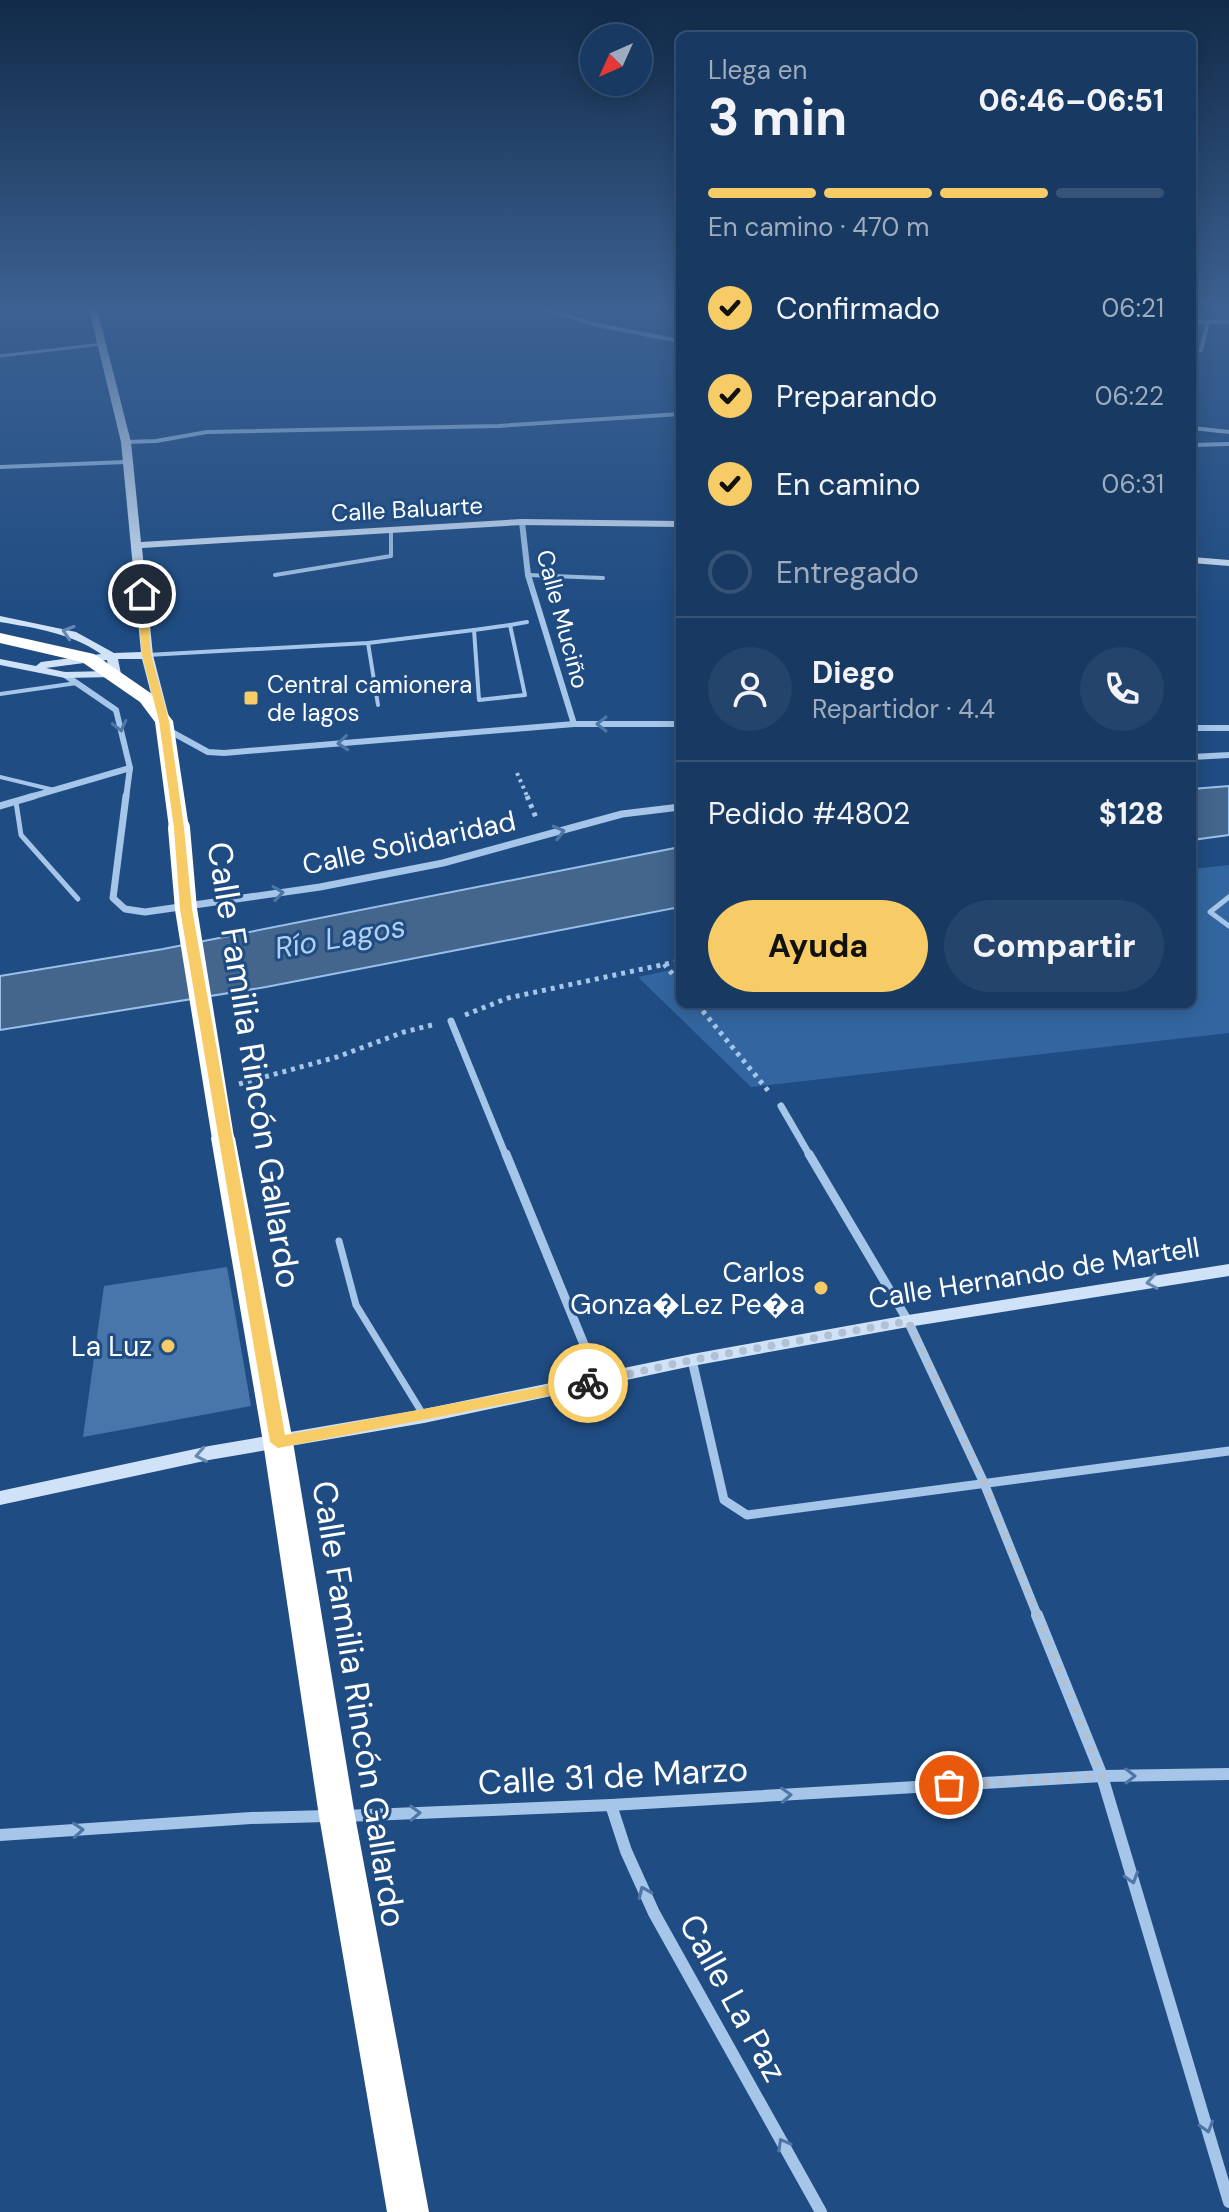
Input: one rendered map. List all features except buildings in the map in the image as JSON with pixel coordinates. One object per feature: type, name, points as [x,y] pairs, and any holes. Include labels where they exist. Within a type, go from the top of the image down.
[{"type":"highway","points":[[0,638],[88,658],[146,698],[164,725]]},
{"type":"highway","name":"Calle Familia Rincón Gallardo","points":[[164,725],[179,828],[186,909],[223,1138],[278,1442],[403,2211]]},
{"type":"street","points":[[118,408],[126,442],[147,655],[164,725],[192,745],[208,752],[224,753],[574,724],[676,724]]},
{"type":"street","points":[[126,442],[167,440],[207,432],[498,426],[676,414]]},
{"type":"street","points":[[1196,428],[1229,432]]},
{"type":"street","points":[[1196,445],[1229,444]]},
{"type":"street","points":[[0,467],[126,462]]},
{"type":"street","name":"Calle Baluarte","points":[[137,545],[522,522],[676,524]]},
{"type":"street","name":"Calle Muciño","points":[[522,522],[528,575],[574,724]]},
{"type":"street","points":[[1196,560],[1229,563]]},
{"type":"street","points":[[0,619],[53,627],[91,640],[112,656],[115,674],[65,675],[0,662]]},
{"type":"street","points":[[31,666],[88,658],[147,655]]},
{"type":"street","points":[[0,806],[130,768],[116,710],[65,675]]},
{"type":"street","points":[[1196,728],[1229,728]]},
{"type":"street","points":[[1196,757],[1229,755]]},
{"type":"street","name":"Calle Solidaridad","points":[[130,768],[113,898],[125,909],[145,912],[320,887],[443,863],[622,814],[676,807]]},
{"type":"street","points":[[451,1021],[599,1381]]},
{"type":"street","points":[[781,1106],[908,1321],[984,1483],[1102,1776],[1229,2202]]},
{"type":"street","name":"Calle Hernando de Martell","points":[[0,1498],[209,1453],[424,1416],[692,1360],[908,1321],[1229,1270]]},
{"type":"street","points":[[692,1360],[724,1500],[747,1515],[1229,1451]]},
{"type":"street","name":"Calle 31 de Marzo","points":[[0,1835],[251,1818],[611,1805],[1102,1776],[1229,1774]]},
{"type":"street","name":"Calle La Paz","points":[[611,1805],[626,1851],[654,1913],[821,2212]]},
{"type":"lane","points":[[275,575],[391,556],[391,530]]},
{"type":"lane","points":[[528,575],[603,578]]},
{"type":"lane","points":[[147,655],[368,643],[527,622]]},
{"type":"lane","points":[[474,630],[479,700],[525,695],[510,624]]},
{"type":"lane","points":[[368,643],[378,705]]},
{"type":"lane","points":[[0,694],[77,683]]},
{"type":"lane","points":[[0,777],[54,790]]},
{"type":"lane","points":[[16,802],[21,835],[78,899]]},
{"type":"lane","points":[[1229,897],[1210,912],[1229,926]]},
{"type":"lane","points":[[339,1241],[356,1305],[424,1416]]},
{"type":"path","points":[[517,773],[544,836]]},
{"type":"path","points":[[664,964],[676,978]]},
{"type":"path","points":[[700,1008],[781,1106]]},
{"type":"shaded area","points":[[1229,865],[1229,1033],[751,1087],[638,977],[676,969],[676,1008],[1196,1008],[1196,869]]},
{"type":"water","points":[[1229,786],[1229,835],[1196,839],[1196,789]]},
{"type":"water","name":"Río Lagos","points":[[676,848],[676,908],[266,987],[0,1030],[0,976],[163,949]]},
{"type":"way so far","points":[[588,1383],[692,1360],[908,1321],[984,1483],[1102,1776],[949,1785]]},
{"type":"place","name":"Central camionera de lagos","points":[[251,698]]},
{"type":"place","name":"Carlos Gonza�Lez Pe�a","points":[[821,1288]]},
{"type":"place","name":"La Luz","points":[[168,1346]]},
{"type":"route","points":[[142,594],[147,655],[164,721],[179,828],[186,909],[223,1138],[278,1442],[588,1383]]}]
